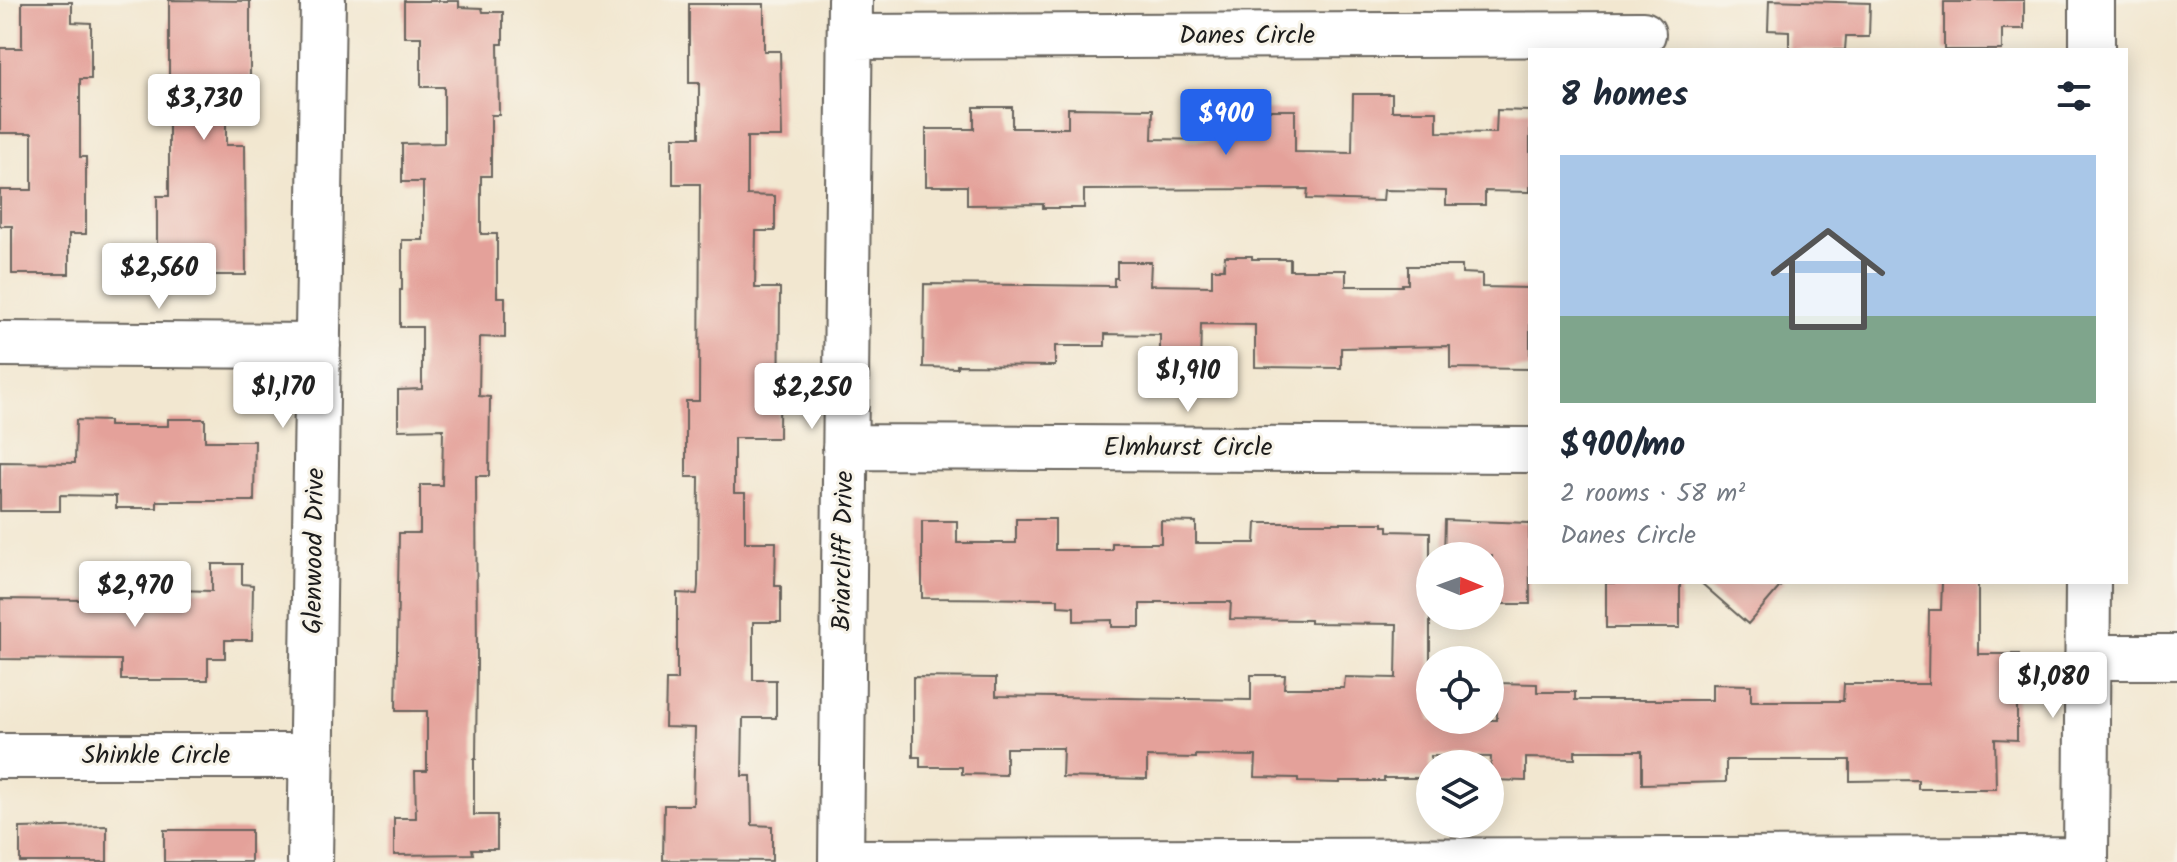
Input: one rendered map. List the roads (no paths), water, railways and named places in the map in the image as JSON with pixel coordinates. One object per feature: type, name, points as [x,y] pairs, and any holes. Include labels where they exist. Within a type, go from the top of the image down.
[{"type":"street","name":"Glenwood Drive","points":[[310,862],[323,0]]},
{"type":"street","points":[[2092,0],[2092,48]]},
{"type":"street","name":"Danes Circle","points":[[850,19],[1643,34]]},
{"type":"street","name":"Briarcliff Drive","points":[[841,862],[850,19]]},
{"type":"street","points":[[0,344],[318,346]]},
{"type":"street","name":"Elmhurst Circle","points":[[845,447],[1528,450]]},
{"type":"street","points":[[841,862],[2086,859],[2088,584]]},
{"type":"street","points":[[2087,657],[2177,657]]},
{"type":"street","name":"Shinkle Circle","points":[[0,756],[312,756]]}]
